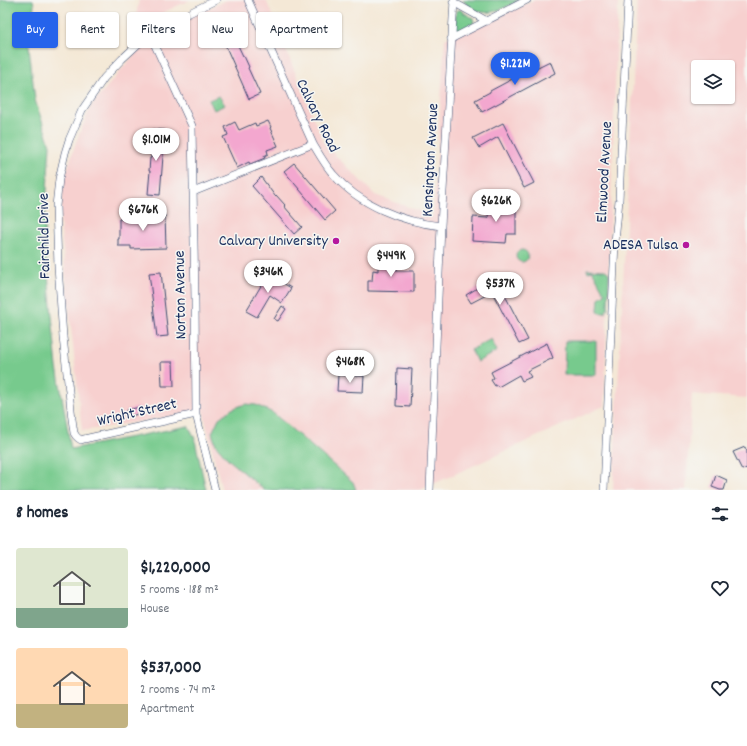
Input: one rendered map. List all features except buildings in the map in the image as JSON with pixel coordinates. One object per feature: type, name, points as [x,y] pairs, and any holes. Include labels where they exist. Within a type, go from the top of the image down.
[{"type":"street","name":"Fairchild Drive","points":[[190,13],[216,0]]},
{"type":"street","name":"Calvary Road","points":[[248,0],[313,144],[334,175],[351,191],[377,208],[392,215],[430,225],[441,226]]},
{"type":"street","points":[[451,39],[527,0]]},
{"type":"street","name":"Elmwood Avenue","points":[[604,490],[628,0]]},
{"type":"street","points":[[453,1],[487,21]]},
{"type":"street","name":"Kensington Avenue","points":[[430,490],[441,226],[453,1]]},
{"type":"street","name":"Fairchild Drive","points":[[84,439],[81,440],[74,433],[63,337],[56,231],[56,206],[59,179],[69,140],[85,105],[104,78],[133,48]]},
{"type":"street","name":"Norton Avenue","points":[[156,48],[192,126],[196,414],[215,490]]},
{"type":"street","points":[[193,192],[313,144]]},
{"type":"street","name":"Wright Street","points":[[84,439],[196,414]]},
{"type":"shaded area","points":[[139,0],[190,0],[164,12],[137,12]]},
{"type":"shaded area","name":"Calvary University","points":[[227,0],[266,0],[271,12],[256,12],[256,48],[285,48],[324,144],[375,195],[433,216],[445,39],[462,30],[534,0],[618,0],[604,406],[420,490],[222,490],[203,411],[82,431],[60,222],[64,180],[76,142],[91,106],[140,48],[190,48],[190,17],[198,13],[198,48],[248,48],[248,12],[201,12]]},
{"type":"shaded area","name":"ADESA Tulsa","points":[[637,0],[747,0],[747,398],[692,394],[686,490],[613,490]]},
{"type":"green space","points":[[0,0],[33,0],[33,12],[12,12],[12,48],[29,48],[35,100],[50,145],[44,234],[57,367],[71,449],[188,426],[194,436],[206,490],[0,490]]},
{"type":"green space","points":[[463,0],[519,0],[502,9],[487,13],[469,7]]},
{"type":"green space","points":[[461,10],[473,18],[474,23],[462,30],[457,31],[455,28],[456,11]]},
{"type":"green space","points":[[219,96],[225,105],[214,110],[209,100]]},
{"type":"green space","points":[[520,250],[524,250],[528,256],[524,262],[520,262],[516,258],[516,254]]},
{"type":"green space","points":[[587,269],[605,270],[608,272],[608,308],[605,313],[599,313],[598,310],[599,298],[605,294],[592,270],[588,272]]},
{"type":"green space","points":[[491,339],[497,351],[477,362],[471,350]]},
{"type":"green space","points":[[565,341],[596,341],[596,375],[564,375]]},
{"type":"green space","points":[[245,404],[256,405],[273,413],[353,482],[356,490],[264,490],[228,459],[216,445],[212,433],[219,418],[232,409]]},
{"type":"place","name":"Calvary University","points":[[336,241]]},
{"type":"place","name":"ADESA Tulsa","points":[[686,245]]}]
